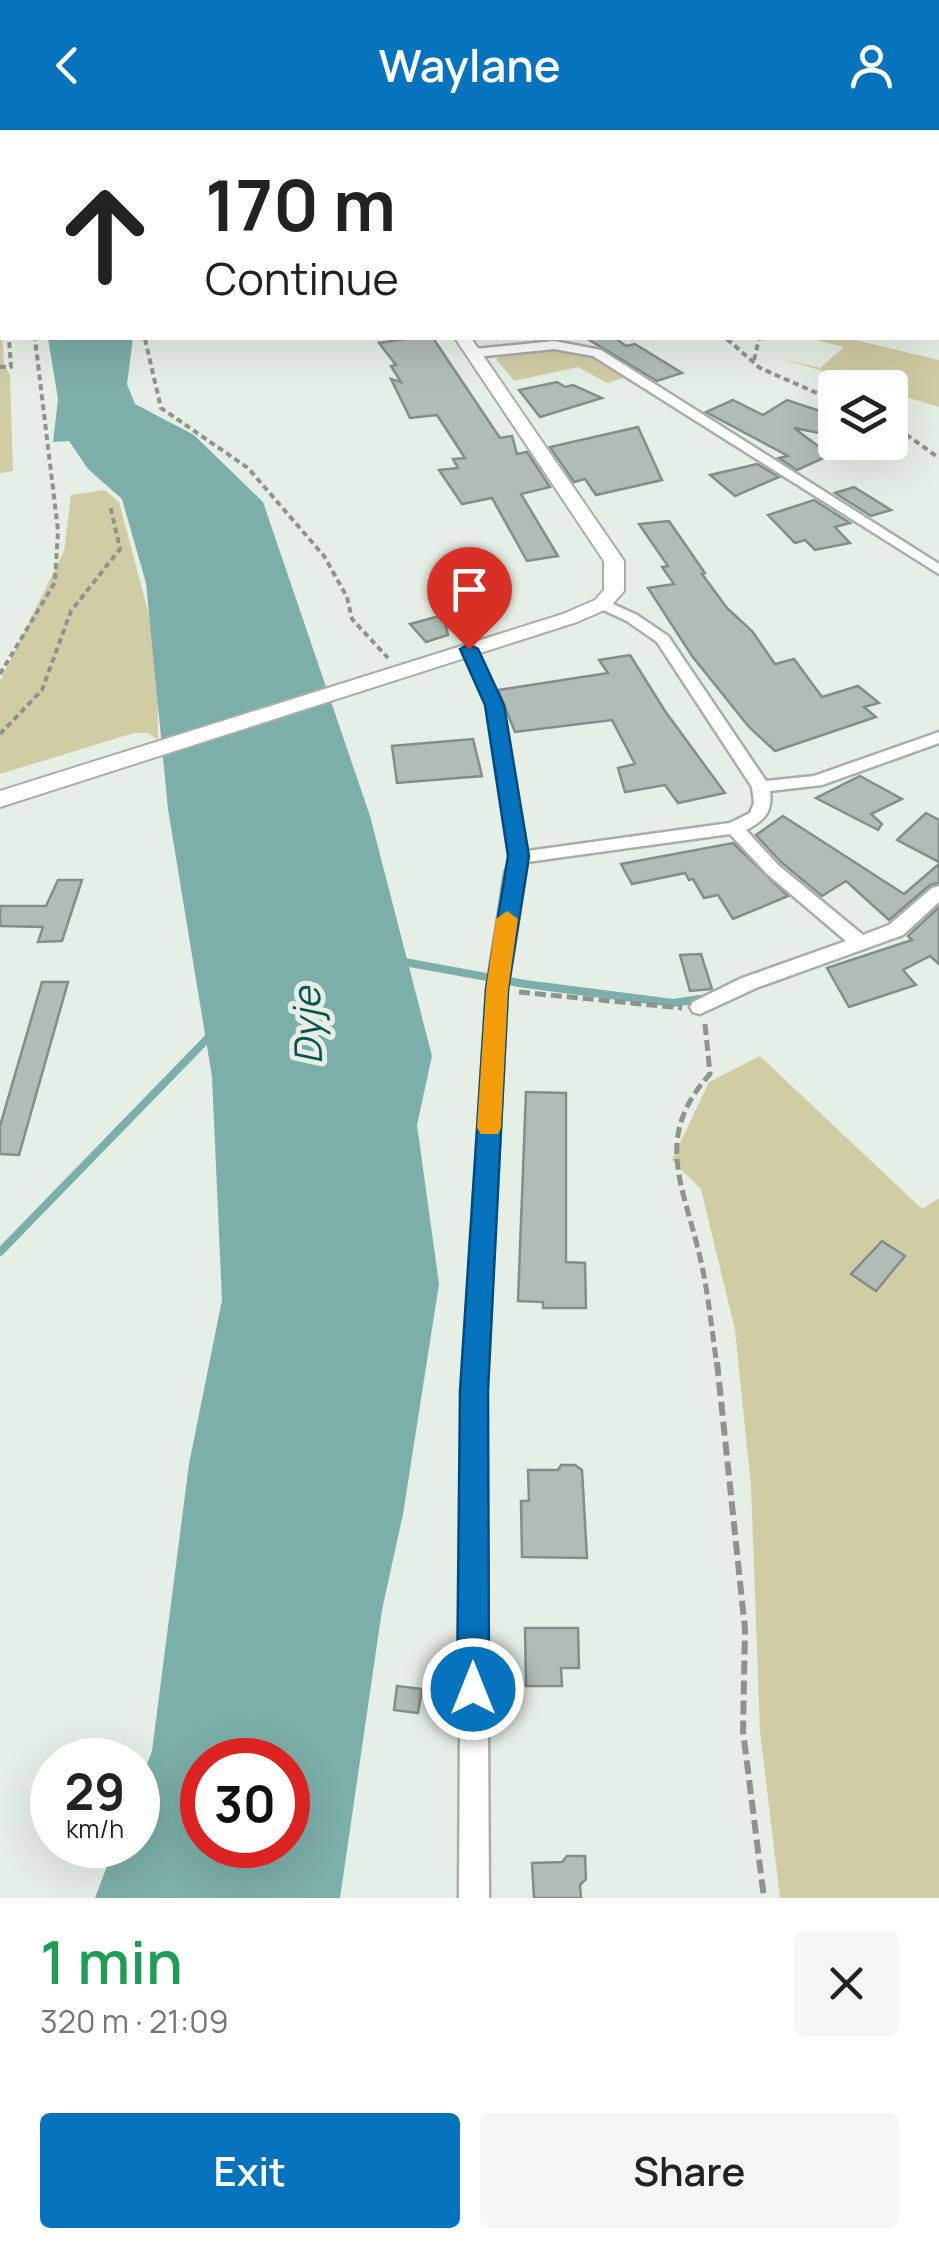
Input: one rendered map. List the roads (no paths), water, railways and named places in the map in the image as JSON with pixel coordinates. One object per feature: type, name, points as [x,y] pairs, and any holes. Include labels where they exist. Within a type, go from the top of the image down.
[{"type":"street","points":[[469,345],[554,345],[598,353],[939,570]]},
{"type":"street","points":[[0,799],[570,618],[602,604],[614,590],[614,561],[469,345]]},
{"type":"street","points":[[474,1898],[474,1391],[498,982],[518,856],[734,828],[757,817],[763,803],[762,788],[662,639],[632,618],[602,604]]},
{"type":"street","points":[[762,788],[816,781],[939,737]]},
{"type":"street","points":[[734,828],[772,870],[858,941]]},
{"type":"street","points":[[706,1004],[858,941],[896,930],[939,892]]},
{"type":"lane","points":[[469,649],[495,705],[518,856]]},
{"type":"water","name":"Dyje","points":[[48,340],[133,340],[127,384],[135,404],[194,435],[263,502],[370,816],[432,1056],[417,1125],[439,1284],[403,1514],[382,1610],[340,1898],[95,1898],[106,1868],[160,1868],[160,1738],[154,1738],[189,1464],[222,1300],[212,1077],[168,809],[146,583],[122,499],[88,469],[69,441],[53,442],[58,399]]},
{"type":"waterway","points":[[399,961],[525,984],[673,1003],[700,999]]},
{"type":"waterway","points":[[0,1252],[209,1037]]}]
